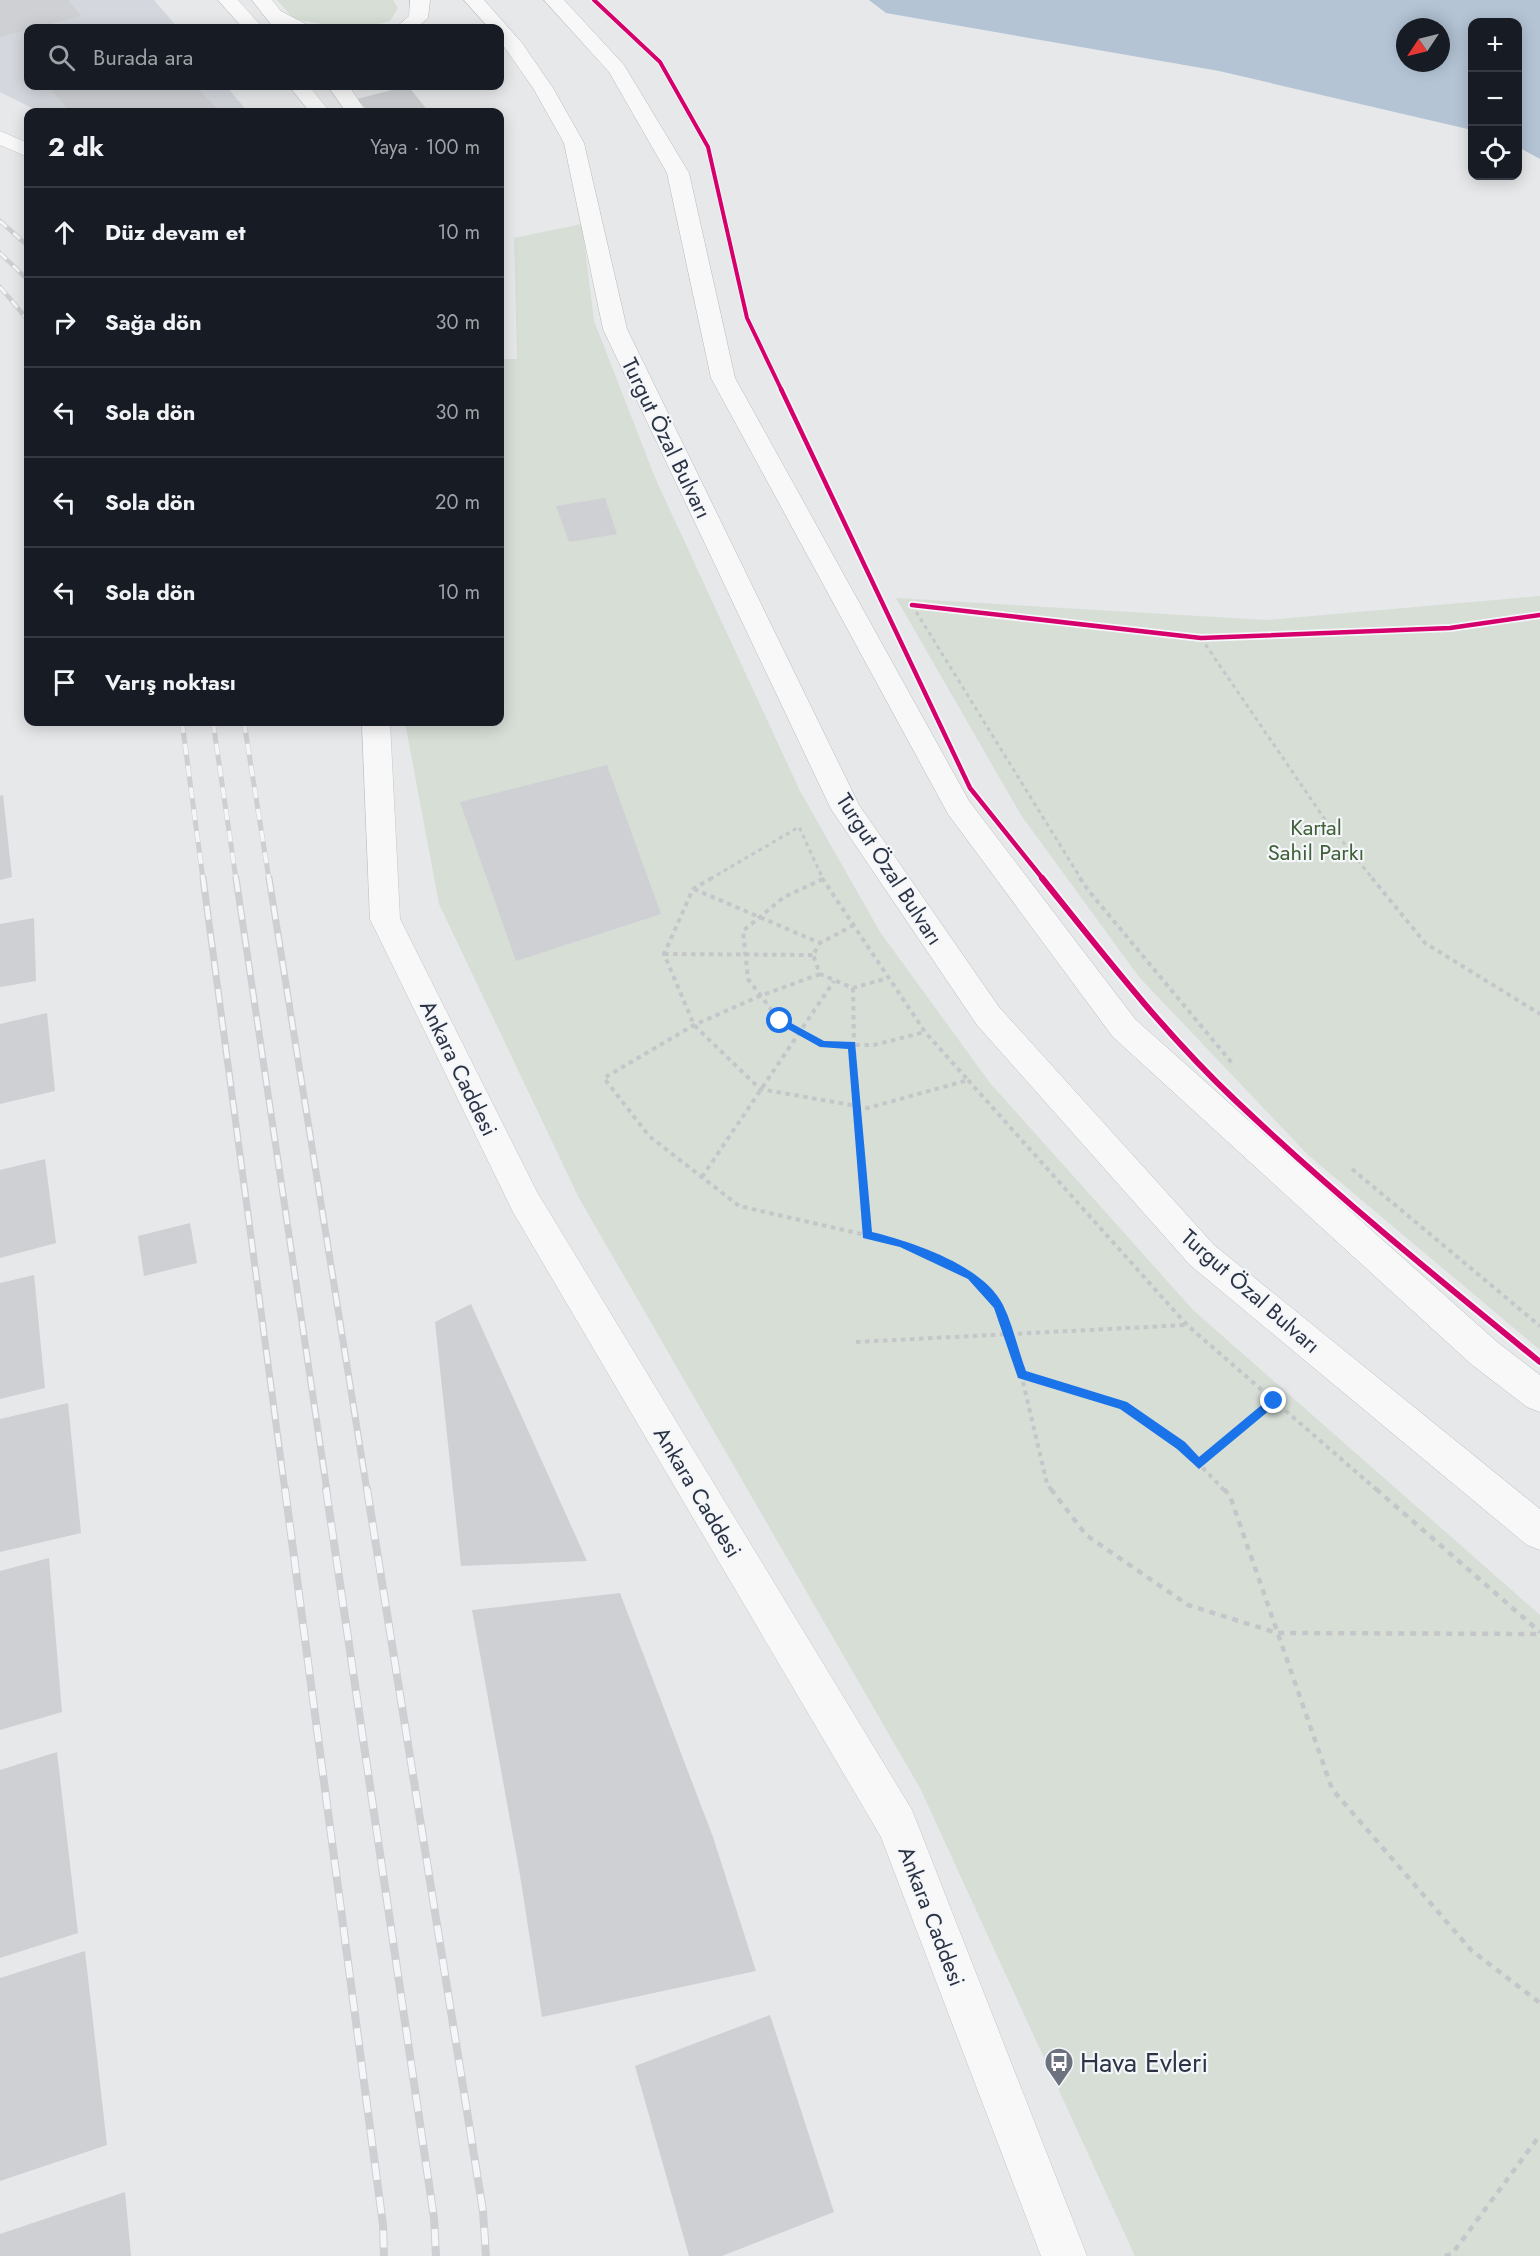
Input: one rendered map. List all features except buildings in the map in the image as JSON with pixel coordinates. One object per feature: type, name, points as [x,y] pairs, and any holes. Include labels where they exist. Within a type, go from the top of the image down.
[{"type":"main road","points":[[228,0],[249,24]]},
{"type":"main road","points":[[410,24],[418,18],[420,0]]},
{"type":"main road","name":"Turgut Özal Bulvarı","points":[[474,0],[495,24]]},
{"type":"main road","points":[[554,0],[617,69],[678,173],[723,378],[958,807],[1124,1028],[1484,1353],[1540,1396]]},
{"type":"main road","points":[[267,6],[281,24]]},
{"type":"main road","points":[[267,6],[293,24]]},
{"type":"main road","name":"Turgut Özal Bulvarı","points":[[504,34],[515,46],[543,88],[574,143],[615,329],[846,809],[988,1016],[1202,1255],[1540,1532]]},
{"type":"main road","points":[[301,90],[317,108]]},
{"type":"main road","points":[[342,90],[354,108]]},
{"type":"main road","points":[[0,136],[24,149]]},
{"type":"main road","name":"Ankara Caddesi","points":[[376,726],[385,919],[525,1202],[897,1825],[1064,2256]]},
{"type":"path","points":[[1233,1065],[1088,890],[912,605],[1202,638],[1450,628],[1540,615]]},
{"type":"path","points":[[1202,638],[1326,821],[1425,943],[1540,1014]]},
{"type":"path","points":[[888,978],[853,988],[820,974],[813,956],[820,943],[855,925],[824,879],[799,827],[693,889],[664,954],[694,1025],[760,1089],[868,1108],[968,1080]]},
{"type":"path","points":[[824,879],[784,897],[743,930],[748,978],[780,1021],[823,1044],[874,1045],[925,1032]]},
{"type":"path","points":[[693,889],[820,943]]},
{"type":"path","points":[[664,954],[813,956]]},
{"type":"path","points":[[820,974],[760,996],[694,1025],[604,1078],[649,1136],[739,1206],[901,1244],[972,1276],[998,1306],[1009,1335],[1022,1375],[1047,1484],[1086,1535],[1188,1605],[1277,1633],[1540,1634]]},
{"type":"path","points":[[702,1177],[834,981]]},
{"type":"path","points":[[853,988],[852,1045],[855,1106],[867,1235]]},
{"type":"path","points":[[1349,1167],[1540,1326]]},
{"type":"path","points":[[856,1342],[1187,1325]]},
{"type":"path","points":[[1022,1375],[1123,1405],[1181,1445],[1230,1496],[1332,1789],[1471,1950],[1540,2003]]},
{"type":"path","points":[[1199,1464],[1274,1401]]},
{"type":"path","points":[[1445,2256],[1452,2254],[1540,2135]]},
{"type":"shaded area","points":[[0,0],[154,0],[175,24],[24,24],[24,90],[229,90],[245,108],[32,108],[0,92]]},
{"type":"green space","points":[[277,0],[393,0],[398,8],[390,21],[378,24],[322,24],[294,19]]},
{"type":"green space","points":[[582,224],[594,321],[656,480],[800,791],[880,932],[990,1083],[1194,1311],[1540,1615],[1540,2256],[1135,2256],[920,1788],[579,1198],[439,904],[406,726],[504,726],[504,359],[517,359],[514,238]]},
{"type":"green space","name":"Kartal Sahil Parkı","points":[[1540,596],[1540,1350],[1308,1155],[1139,977],[1021,815],[896,598],[1266,620]]},
{"type":"water","points":[[869,0],[1540,0],[1540,159],[1522,149],[1522,18],[1468,18],[1468,129],[1219,71],[886,13]]},
{"type":"railway","points":[[0,221],[24,242]]},
{"type":"railway","points":[[0,253],[24,276]]},
{"type":"railway","points":[[0,287],[24,315]]},
{"type":"railway","points":[[183,726],[203,879]]},
{"type":"railway","points":[[214,726],[236,879]]},
{"type":"railway","points":[[245,726],[269,879]]},
{"type":"railway","points":[[203,878],[285,1491]]},
{"type":"railway","points":[[236,878],[327,1491]]},
{"type":"railway","points":[[269,878],[367,1491]]},
{"type":"railway","points":[[285,1489],[383,2225],[384,2256]]},
{"type":"railway","points":[[326,1489],[434,2218],[436,2256]]},
{"type":"railway","points":[[367,1489],[483,2211],[486,2256]]},
{"type":"cycle path","points":[[594,0],[660,62],[708,147],[747,318],[970,788],[1135,994],[1235,1100],[1420,1264],[1540,1362]]},
{"type":"cycle path","points":[[912,605],[1201,638],[1450,628],[1540,615]]},
{"type":"place","name":"Hava Evleri","points":[[1059,2088]]},
{"type":"route","points":[[780,1021],[823,1044],[852,1045],[855,1106],[867,1235],[901,1244],[972,1276],[998,1306],[1022,1375],[1123,1405],[1181,1445],[1199,1464],[1274,1401]]}]
